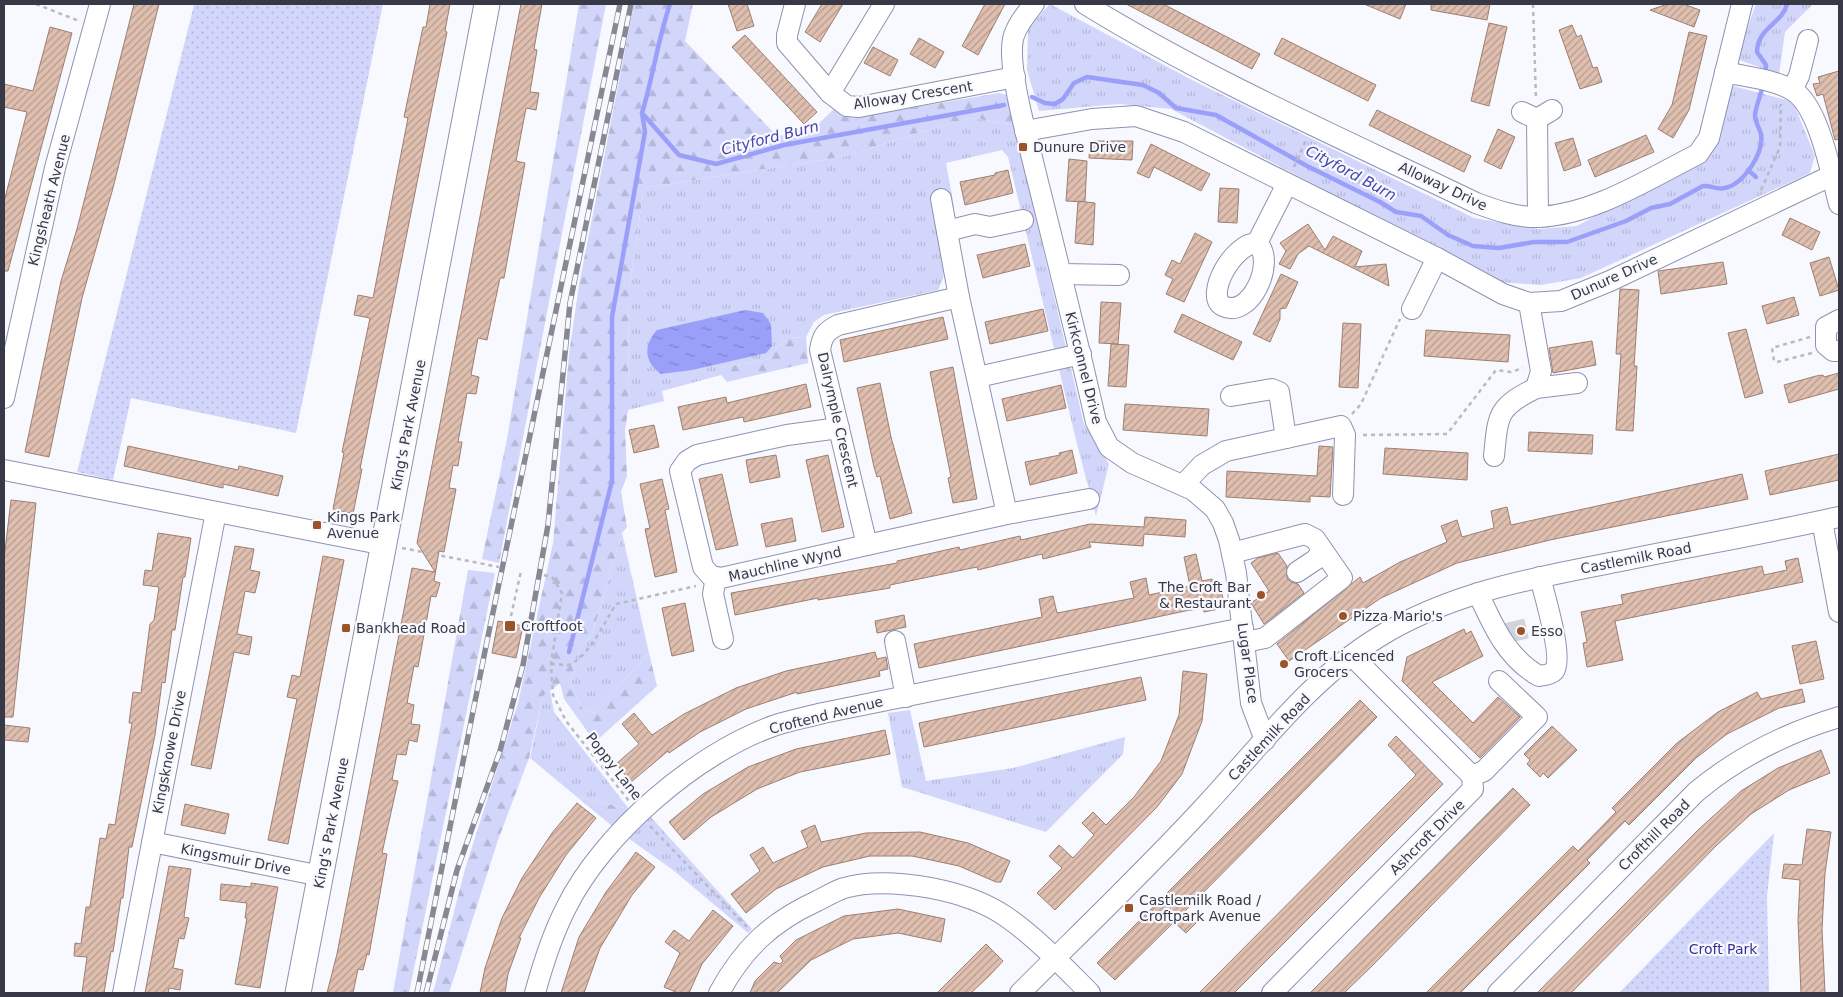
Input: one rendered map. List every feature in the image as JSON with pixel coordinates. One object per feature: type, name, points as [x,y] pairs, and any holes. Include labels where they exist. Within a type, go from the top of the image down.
[{"type":"main road","name":"King's Park Avenue","points":[[298,993],[487,4]]},
{"type":"street","name":"Kingsheath Avenue","points":[[4,398],[55,168],[100,4]]},
{"type":"street","name":"Alloway Crescent","points":[[795,4],[787,35],[787,43],[830,94],[847,106],[859,107],[1015,77]]},
{"type":"street","points":[[830,94],[884,4]]},
{"type":"street","name":"Kirkconnel Drive","points":[[1034,4],[1024,16],[1013,38],[1012,55],[1015,77],[1025,131],[1081,354],[1096,422],[1109,447],[1132,463],[1184,484]]},
{"type":"street","name":"Alloway Drive","points":[[1086,4],[1176,57],[1476,203],[1495,210],[1538,217],[1574,212],[1603,201],[1698,154],[1709,138],[1740,4]]},
{"type":"street","points":[[1783,87],[1799,76],[1808,40]]},
{"type":"street","points":[[1725,72],[1783,87],[1803,99],[1812,112],[1836,174],[1839,204]]},
{"type":"street","points":[[1537,114],[1538,217]]},
{"type":"street","name":"Dunure Drive","points":[[1025,131],[1092,119],[1136,116],[1184,132],[1436,258],[1503,294],[1529,303],[1561,301],[1836,174]]},
{"type":"street","points":[[1257,243],[1287,184]]},
{"type":"street","points":[[941,199],[959,297],[1007,514]]},
{"type":"street","points":[[947,231],[975,224],[990,227],[1023,220]]},
{"type":"street","points":[[1412,309],[1436,258]]},
{"type":"street","points":[[1061,274],[1119,276]]},
{"type":"street","name":"Dalrymple Crescent","points":[[867,545],[820,350],[822,338],[829,330],[838,325],[959,297]]},
{"type":"street","points":[[1529,303],[1541,371],[1536,388]]},
{"type":"street","points":[[1830,344],[1826,327],[1839,320]]},
{"type":"street","points":[[978,377],[1081,354]]},
{"type":"street","points":[[1494,456],[1497,426],[1504,408],[1536,388],[1577,383]]},
{"type":"street","points":[[1231,396],[1272,389],[1279,392],[1286,438]]},
{"type":"street","name":"Mauchline Wynd","points":[[839,428],[787,435],[697,455],[687,461],[680,471],[703,567],[714,577],[721,578],[867,545]]},
{"type":"street","points":[[1184,484],[1202,465],[1218,454],[1286,438],[1343,431],[1344,495]]},
{"type":"street","points":[[4,470],[385,544]]},
{"type":"street","name":"Lugar Place","points":[[1184,484],[1204,498],[1215,509],[1223,522],[1232,553],[1244,635],[1251,703],[1265,740]]},
{"type":"street","points":[[867,545],[1007,514],[1090,499]]},
{"type":"street","name":"Kingsknowe Drive","points":[[123,993],[216,512]]},
{"type":"street","points":[[1830,519],[1839,612]]},
{"type":"street","name":"Castlemilk Road","points":[[1020,993],[1203,809],[1304,699],[1352,656],[1378,637],[1422,615],[1478,593],[1540,577],[1830,519]]},
{"type":"street","points":[[1232,553],[1305,534],[1315,540],[1323,550],[1315,560],[1297,572]]},
{"type":"street","name":"Croftend Avenue","points":[[535,993],[543,963],[566,907],[598,858],[638,814],[685,775],[730,746],[775,725],[906,697],[1244,635],[1265,638],[1342,578],[1323,550]]},
{"type":"street","points":[[714,577],[713,594],[723,639]]},
{"type":"street","points":[[1478,593],[1518,661],[1539,676],[1551,674],[1555,670],[1557,661],[1542,625],[1540,577]]},
{"type":"street","points":[[895,641],[906,697]]},
{"type":"street","points":[[1352,656],[1472,776],[1484,771],[1537,717],[1500,681]]},
{"type":"street","name":"Crofthill Road","points":[[1498,993],[1696,792],[1719,773],[1768,744],[1802,728],[1839,717]]},
{"type":"street","name":"Ashcroft Drive","points":[[1272,993],[1465,799],[1473,789],[1472,776]]},
{"type":"street","name":"Kingsmuir Drive","points":[[152,842],[321,876]]},
{"type":"street","points":[[719,993],[734,966],[758,938],[802,908],[844,888],[871,884],[904,883],[973,899],[1005,916],[1038,942],[1090,993]]},
{"type":"path","points":[[36,4],[94,27]]},
{"type":"path","points":[[1533,4],[1536,85]]},
{"type":"path","points":[[1750,214],[1780,147],[1783,87]]},
{"type":"path","points":[[1287,184],[1313,125]]},
{"type":"path","points":[[1343,431],[1361,404],[1400,317],[1412,309]]},
{"type":"path","points":[[1830,344],[1816,352],[1774,361],[1772,348],[1775,345],[1830,344]]},
{"type":"path","points":[[1343,431],[1447,434],[1496,370],[1511,372],[1539,363]]},
{"type":"path","points":[[385,544],[499,567]]},
{"type":"path","points":[[511,616],[522,571]]},
{"type":"path","name":"Poppy Lane","points":[[544,575],[553,578],[562,592],[551,664],[554,695],[566,721],[638,814],[758,938]]},
{"type":"path","points":[[551,664],[568,665],[578,660],[590,646],[616,604],[701,585],[714,577]]},
{"type":"green space","points":[[190,4],[383,4],[296,433],[131,398],[113,480],[77,472],[194,5]]},
{"type":"green space","points":[[579,4],[606,4],[499,563],[482,559],[507,439]]},
{"type":"green space","points":[[634,4],[693,4],[685,41],[777,136],[810,132],[835,108],[852,118],[999,93],[1006,95],[1014,125],[972,118],[924,131],[847,156],[644,188],[629,288],[628,410],[625,431],[627,476],[621,492],[627,527],[622,533],[593,632],[575,657],[571,684],[582,708],[595,713],[649,653],[657,686],[595,742],[564,699],[560,683],[543,696],[529,758],[498,840],[449,993],[433,993],[465,869],[518,703],[553,543],[569,354],[579,285]]},
{"type":"green space","points":[[1050,4],[1194,81],[1474,218],[1538,229],[1577,226],[1710,154],[1733,86],[1790,101],[1796,109],[1815,156],[1810,173],[1581,278],[1541,285],[1499,282],[1171,109],[1119,104],[1039,111],[1027,70],[1028,27]]},
{"type":"green space","points":[[1756,4],[1813,4],[1785,32],[1779,74],[1736,59]]},
{"type":"green space","points":[[972,118],[1014,125],[1084,424],[1109,464],[1096,516],[1008,157],[1002,150],[946,163],[954,207],[950,208],[943,279],[938,290],[824,315],[814,322],[806,337],[784,338],[769,359],[721,368],[721,375],[662,391],[664,401],[628,410],[629,288],[644,188],[847,156],[924,131]]},
{"type":"green space","points":[[806,337],[808,363],[727,382],[721,375],[721,368],[769,359],[784,338]]},
{"type":"green space","points":[[622,533],[649,653],[595,713],[582,708],[571,684],[575,657],[593,632]]},
{"type":"green space","points":[[468,570],[495,573],[409,993],[393,993]]},
{"type":"green space","points":[[550,690],[554,712],[629,809],[577,797],[530,758],[543,696]]},
{"type":"green space","points":[[910,710],[926,781],[1013,768],[1125,737],[1123,754],[1046,832],[902,787],[888,713]]},
{"type":"green space","points":[[577,797],[629,809],[612,826]]},
{"type":"green space","points":[[650,816],[752,929],[748,933],[673,870],[628,838]]},
{"type":"green space","name":"Croft Park","points":[[1774,833],[1767,896],[1769,993],[1619,993]]},
{"type":"water","points":[[745,310],[763,313],[771,324],[772,346],[766,353],[692,370],[661,374],[651,364],[647,353],[648,347],[652,336],[657,330]]},
{"type":"building","points":[[134,4],[159,4],[113,188],[82,298],[49,457],[25,452],[61,281],[77,229]]},
{"type":"building","points":[[430,4],[450,4],[445,31],[447,32],[360,469],[362,469],[353,514],[333,509],[344,453],[342,452],[370,318],[354,315],[358,295],[373,298],[408,118],[404,117],[423,27],[426,27]]},
{"type":"building","points":[[521,4],[542,4],[534,49],[537,50],[530,92],[539,93],[536,110],[526,108],[516,161],[525,163],[504,278],[500,278],[487,340],[478,338],[471,375],[479,377],[476,394],[467,393],[458,442],[462,442],[458,466],[453,465],[449,488],[456,489],[444,552],[439,551],[434,581],[440,583],[436,597],[431,596],[418,667],[414,666],[407,703],[414,705],[411,724],[420,725],[417,742],[409,740],[406,755],[397,754],[392,780],[398,781],[382,853],[387,854],[369,955],[367,954],[363,970],[358,969],[353,993],[327,993],[337,954],[412,568],[435,572],[417,543]]},
{"type":"building","points":[[728,4],[747,4],[754,26],[737,31]]},
{"type":"building","points":[[822,4],[843,4],[820,42],[805,32]]},
{"type":"building","points":[[985,4],[1005,4],[978,55],[962,46]]},
{"type":"building","points":[[1126,4],[1163,4],[1260,54],[1252,69]]},
{"type":"building","points":[[1364,4],[1406,4],[1400,19]]},
{"type":"building","points":[[1431,4],[1490,4],[1487,20],[1431,10]]},
{"type":"building","points":[[1668,4],[1683,4],[1700,10],[1694,27],[1650,10]]},
{"type":"building","points":[[1489,23],[1507,27],[1489,106],[1471,101]]},
{"type":"building","points":[[1572,25],[1577,37],[1581,35],[1593,68],[1597,67],[1602,82],[1580,89],[1559,30]]},
{"type":"building","points":[[50,27],[72,33],[8,271],[4,271],[4,202],[27,112],[4,107],[4,84],[33,91]]},
{"type":"building","points":[[1689,32],[1707,36],[1689,110],[1673,138],[1658,129],[1672,105]]},
{"type":"building","points":[[745,35],[817,112],[804,124],[732,47]]},
{"type":"building","points":[[919,38],[944,52],[935,68],[910,54]]},
{"type":"building","points":[[1282,38],[1376,85],[1368,101],[1274,54]]},
{"type":"building","points":[[873,47],[898,60],[890,76],[864,63]]},
{"type":"building","points":[[1839,71],[1839,139],[1835,140],[1823,94],[1817,96],[1813,84],[1820,83],[1818,77]]},
{"type":"building","points":[[1377,110],[1471,156],[1464,172],[1369,125]]},
{"type":"building","points":[[1498,129],[1515,137],[1501,169],[1484,161]]},
{"type":"building","points":[[1646,135],[1654,152],[1595,177],[1588,160]]},
{"type":"building","points":[[1573,138],[1581,165],[1564,171],[1555,143]]},
{"type":"building","points":[[1090,141],[1133,141],[1132,160],[1089,158]]},
{"type":"building","points":[[1151,144],[1210,174],[1201,191],[1154,167],[1149,178],[1137,173]]},
{"type":"building","points":[[1069,159],[1087,161],[1085,202],[1066,201]]},
{"type":"building","points":[[1008,170],[1013,193],[965,205],[960,182],[995,175],[995,173]]},
{"type":"building","points":[[1220,188],[1239,189],[1237,223],[1218,222]]},
{"type":"building","points":[[1078,201],[1095,203],[1093,245],[1075,243]]},
{"type":"building","points":[[1790,218],[1820,232],[1812,250],[1782,235]]},
{"type":"building","points":[[1308,224],[1325,250],[1333,236],[1362,251],[1355,267],[1386,264],[1389,286],[1309,246],[1298,254],[1290,269],[1279,264],[1286,251],[1280,243]]},
{"type":"building","points":[[1195,233],[1212,242],[1184,302],[1166,294],[1173,279],[1165,275],[1172,260],[1180,264]]},
{"type":"building","points":[[1025,244],[1030,266],[983,278],[977,255]]},
{"type":"building","points":[[1829,257],[1839,290],[1820,296],[1810,263]]},
{"type":"building","points":[[1723,262],[1727,284],[1661,294],[1658,271]]},
{"type":"building","points":[[1281,274],[1298,282],[1286,308],[1280,309],[1280,319],[1270,342],[1253,334]]},
{"type":"building","points":[[1620,289],[1639,290],[1634,366],[1637,366],[1633,431],[1616,430],[1621,354],[1616,354]]},
{"type":"building","points":[[1794,297],[1799,315],[1767,324],[1762,306]]},
{"type":"building","points":[[1101,302],[1121,303],[1118,344],[1099,343]]},
{"type":"building","points":[[1043,309],[1048,331],[990,344],[985,322]]},
{"type":"building","points":[[1182,314],[1242,342],[1233,360],[1174,332]]},
{"type":"building","points":[[943,317],[948,339],[844,362],[840,340]]},
{"type":"building","points":[[1343,323],[1361,324],[1358,388],[1339,387]]},
{"type":"building","points":[[1746,329],[1763,393],[1745,398],[1728,333]]},
{"type":"building","points":[[1426,330],[1510,335],[1508,362],[1424,356]]},
{"type":"building","points":[[1592,341],[1596,365],[1553,373],[1549,348]]},
{"type":"building","points":[[1111,344],[1129,345],[1126,387],[1108,386]]},
{"type":"building","points":[[953,367],[977,499],[953,503],[948,478],[951,477],[930,372]]},
{"type":"building","points":[[1839,373],[1839,389],[1789,403],[1784,385],[1816,376],[1823,375],[1824,377]]},
{"type":"building","points":[[880,383],[891,437],[912,513],[890,519],[880,476],[877,477],[874,467],[857,388]]},
{"type":"building","points":[[806,384],[811,407],[744,422],[743,417],[683,430],[678,407],[726,397],[727,403]]},
{"type":"building","points":[[1061,385],[1066,408],[1007,421],[1002,399]]},
{"type":"building","points":[[1125,404],[1209,409],[1207,436],[1123,430]]},
{"type":"building","points":[[654,425],[659,447],[634,453],[629,430]]},
{"type":"building","points":[[1529,432],[1593,435],[1592,454],[1528,451]]},
{"type":"building","points":[[128,446],[238,470],[239,466],[283,476],[278,496],[223,484],[223,488],[124,466]]},
{"type":"building","points":[[1319,446],[1333,447],[1330,497],[1310,496],[1310,502],[1226,497],[1227,471],[1317,476]]},
{"type":"building","points":[[1385,448],[1468,453],[1467,480],[1383,474]]},
{"type":"building","points":[[1072,450],[1077,473],[1030,485],[1025,462],[1060,455],[1059,453]]},
{"type":"building","points":[[1839,454],[1839,480],[1770,495],[1765,471]]},
{"type":"building","points":[[776,455],[780,477],[750,483],[746,460]]},
{"type":"building","points":[[828,455],[844,527],[822,532],[806,460]]},
{"type":"building","points":[[722,474],[738,545],[716,550],[699,479]]},
{"type":"building","points":[[1742,474],[1748,499],[1550,540],[1457,563],[1381,598],[1289,661],[1277,644],[1360,577],[1363,583],[1400,562],[1447,542],[1441,526],[1457,520],[1462,537],[1494,528],[1491,511],[1507,507],[1511,525]]},
{"type":"building","points":[[662,479],[669,509],[665,510],[677,572],[655,577],[645,529],[650,528],[640,484]]},
{"type":"building","points":[[11,500],[36,503],[13,717],[4,717],[4,559]]},
{"type":"building","points":[[1145,517],[1186,520],[1185,537],[1144,534],[1143,546],[1089,542],[1091,547],[1043,559],[1042,554],[978,570],[977,567],[890,585],[890,588],[818,600],[818,598],[735,615],[731,593],[897,563],[897,561],[959,547],[960,550],[1020,536],[1021,540],[1090,524],[1144,527]]},
{"type":"building","points":[[792,518],[796,541],[766,547],[761,524]]},
{"type":"building","points":[[158,533],[191,538],[185,577],[183,577],[175,630],[172,630],[165,683],[162,682],[155,735],[132,847],[129,847],[123,898],[121,898],[113,952],[111,951],[104,993],[82,993],[87,957],[74,956],[75,943],[81,944],[86,907],[90,907],[100,838],[106,839],[109,824],[115,825],[132,723],[129,723],[133,692],[141,693],[150,624],[154,620],[159,587],[143,585],[145,570],[152,571]]},
{"type":"building","points":[[235,546],[254,549],[250,570],[260,572],[255,593],[245,591],[237,634],[252,637],[249,655],[234,652],[211,769],[191,765]]},
{"type":"building","points":[[1278,553],[1287,566],[1287,578],[1291,582],[1298,584],[1304,593],[1264,624],[1251,603],[1269,591],[1251,563],[1258,558]]},
{"type":"building","points":[[1196,554],[1202,581],[1212,579],[1213,583],[1219,581],[1224,603],[1218,605],[1219,609],[1204,612],[1203,608],[1185,611],[919,668],[914,644],[1042,617],[1039,599],[1053,596],[1057,613],[1134,598],[1130,582],[1146,578],[1149,595],[1190,586],[1184,557]]},
{"type":"building","points":[[323,556],[344,560],[288,844],[268,840],[297,699],[287,697],[292,675],[300,677]]},
{"type":"building","points":[[1798,558],[1803,582],[1615,621],[1623,660],[1587,667],[1583,643],[1587,642],[1581,612],[1623,604],[1621,595],[1762,566],[1764,575],[1787,570],[1785,561]]},
{"type":"building","points":[[685,603],[694,651],[672,656],[662,608]]},
{"type":"building","points":[[904,615],[906,627],[877,633],[875,621]]},
{"type":"building","points":[[498,621],[523,626],[516,658],[492,653]]},
{"type":"building","points":[[1464,629],[1466,634],[1471,631],[1483,656],[1432,682],[1473,723],[1498,697],[1520,717],[1480,758],[1402,681],[1407,657]]},
{"type":"building","points":[[1816,641],[1824,679],[1800,684],[1792,646]]},
{"type":"building","points":[[875,652],[877,659],[886,657],[888,669],[879,671],[880,676],[797,694],[797,692],[746,709],[700,732],[669,753],[668,751],[631,782],[616,764],[639,744],[622,724],[634,713],[652,735],[684,714],[736,688],[786,671]]},
{"type":"building","points":[[1183,671],[1207,674],[1202,721],[1182,774],[1157,807],[1055,910],[1037,893],[1062,868],[1049,856],[1059,845],[1073,858],[1094,835],[1082,823],[1093,812],[1106,825],[1134,797],[1161,761],[1179,715]]},
{"type":"building","points":[[1141,677],[1146,700],[924,747],[919,723]]},
{"type":"building","points":[[1802,689],[1805,702],[1779,708],[1727,734],[1696,758],[1629,825],[1625,821],[1587,860],[1590,863],[1460,993],[1426,993],[1573,846],[1578,851],[1616,812],[1612,808],[1677,743],[1718,712],[1757,692],[1761,699]]},
{"type":"building","points":[[1360,700],[1377,717],[1184,912],[1196,923],[1186,933],[1174,922],[1115,980],[1097,963]]},
{"type":"building","points":[[4,725],[30,728],[28,742],[4,740]]},
{"type":"building","points":[[1552,726],[1577,750],[1548,778],[1543,773],[1540,777],[1527,764],[1530,760],[1524,754]]},
{"type":"building","points":[[885,730],[890,754],[800,772],[757,789],[711,817],[684,840],[669,822],[703,794],[748,767],[796,749]]},
{"type":"building","points":[[1396,736],[1443,784],[1234,993],[1199,993],[1416,775],[1388,745]]},
{"type":"building","points":[[1821,750],[1830,773],[1789,790],[1751,814],[1717,845],[1571,993],[1537,993],[1698,830],[1741,791],[1778,768]]},
{"type":"building","points":[[1513,788],[1530,805],[1371,967],[1344,993],[1310,993]]},
{"type":"building","points":[[577,803],[596,818],[566,855],[539,898],[519,938],[521,938],[508,974],[505,993],[480,993],[485,968],[502,918],[522,878],[552,833]]},
{"type":"building","points":[[185,804],[229,814],[225,834],[181,825]]},
{"type":"building","points":[[815,825],[821,842],[866,833],[920,832],[968,843],[1010,861],[1001,882],[996,882],[959,866],[912,856],[870,856],[823,867],[776,889],[746,913],[731,894],[760,871],[750,855],[763,847],[773,863],[808,847],[801,831]]},
{"type":"building","points":[[1807,829],[1831,832],[1825,873],[1822,929],[1825,993],[1801,993],[1798,920],[1800,880],[1782,878],[1784,864],[1802,865]]},
{"type":"building","points":[[636,852],[655,867],[632,895],[600,948],[584,993],[561,993],[579,937],[606,892]]},
{"type":"building","points":[[169,866],[191,869],[184,917],[189,918],[184,939],[179,938],[173,968],[183,970],[180,990],[169,988],[168,993],[145,993]]},
{"type":"building","points":[[251,883],[278,887],[260,988],[235,984],[247,918],[245,918],[247,903],[220,900],[221,884],[251,887]]},
{"type":"building","points":[[898,909],[945,919],[941,942],[898,933],[853,939],[811,960],[777,993],[750,993],[755,981],[774,962],[780,964],[783,961],[780,956],[796,940],[844,916]]},
{"type":"building","points":[[713,910],[733,926],[702,964],[689,993],[678,993],[664,987],[680,953],[665,942],[674,930],[689,941]]},
{"type":"building","points":[[986,944],[1003,961],[990,975],[971,993],[937,993]]},
{"type":"waterway","name":"Cityford Burn","points":[[670,4],[642,113],[679,155],[716,164],[784,145],[1004,105]]},
{"type":"waterway","name":"Cityford Burn","points":[[1765,75],[1766,65],[1757,52],[1758,44],[1765,31],[1785,11],[1787,4]]},
{"type":"waterway","name":"Cityford Burn","points":[[1032,97],[1045,103],[1055,104],[1063,99],[1074,83],[1087,77],[1143,85],[1159,93],[1176,108],[1216,115],[1307,166],[1380,202],[1396,212],[1421,216],[1448,235],[1473,246],[1499,248],[1534,242],[1567,242],[1626,221],[1651,208],[1670,204],[1703,186],[1725,188],[1739,181],[1751,167],[1759,150],[1761,134],[1755,115],[1763,85]]},
{"type":"waterway","points":[[569,652],[612,481],[612,317],[645,132],[642,113]]},
{"type":"waterway","points":[[1748,170],[1756,177]]},
{"type":"tunnel","points":[[1507,633],[1533,627]]},
{"type":"railway","points":[[417,993],[487,641],[620,4]]},
{"type":"railway","points":[[426,993],[457,870],[500,751],[523,665],[548,525],[570,303],[631,4]]},
{"type":"place","name":"Dunure Drive","points":[[1023,147]]},
{"type":"place","name":"Kings Park Avenue","points":[[317,525]]},
{"type":"place","name":"The Croft Bar & Restaurant","points":[[1261,595]]},
{"type":"place","name":"Pizza Mario's","points":[[1343,616]]},
{"type":"place","name":"Croftfoot","points":[[510,626]]},
{"type":"place","name":"Bankhead Road","points":[[346,628]]},
{"type":"place","name":"Esso","points":[[1521,631]]},
{"type":"place","name":"Croft Licenced Grocers","points":[[1284,664]]},
{"type":"place","name":"Castlemilk Road / Croftpark Avenue","points":[[1129,908]]}]
